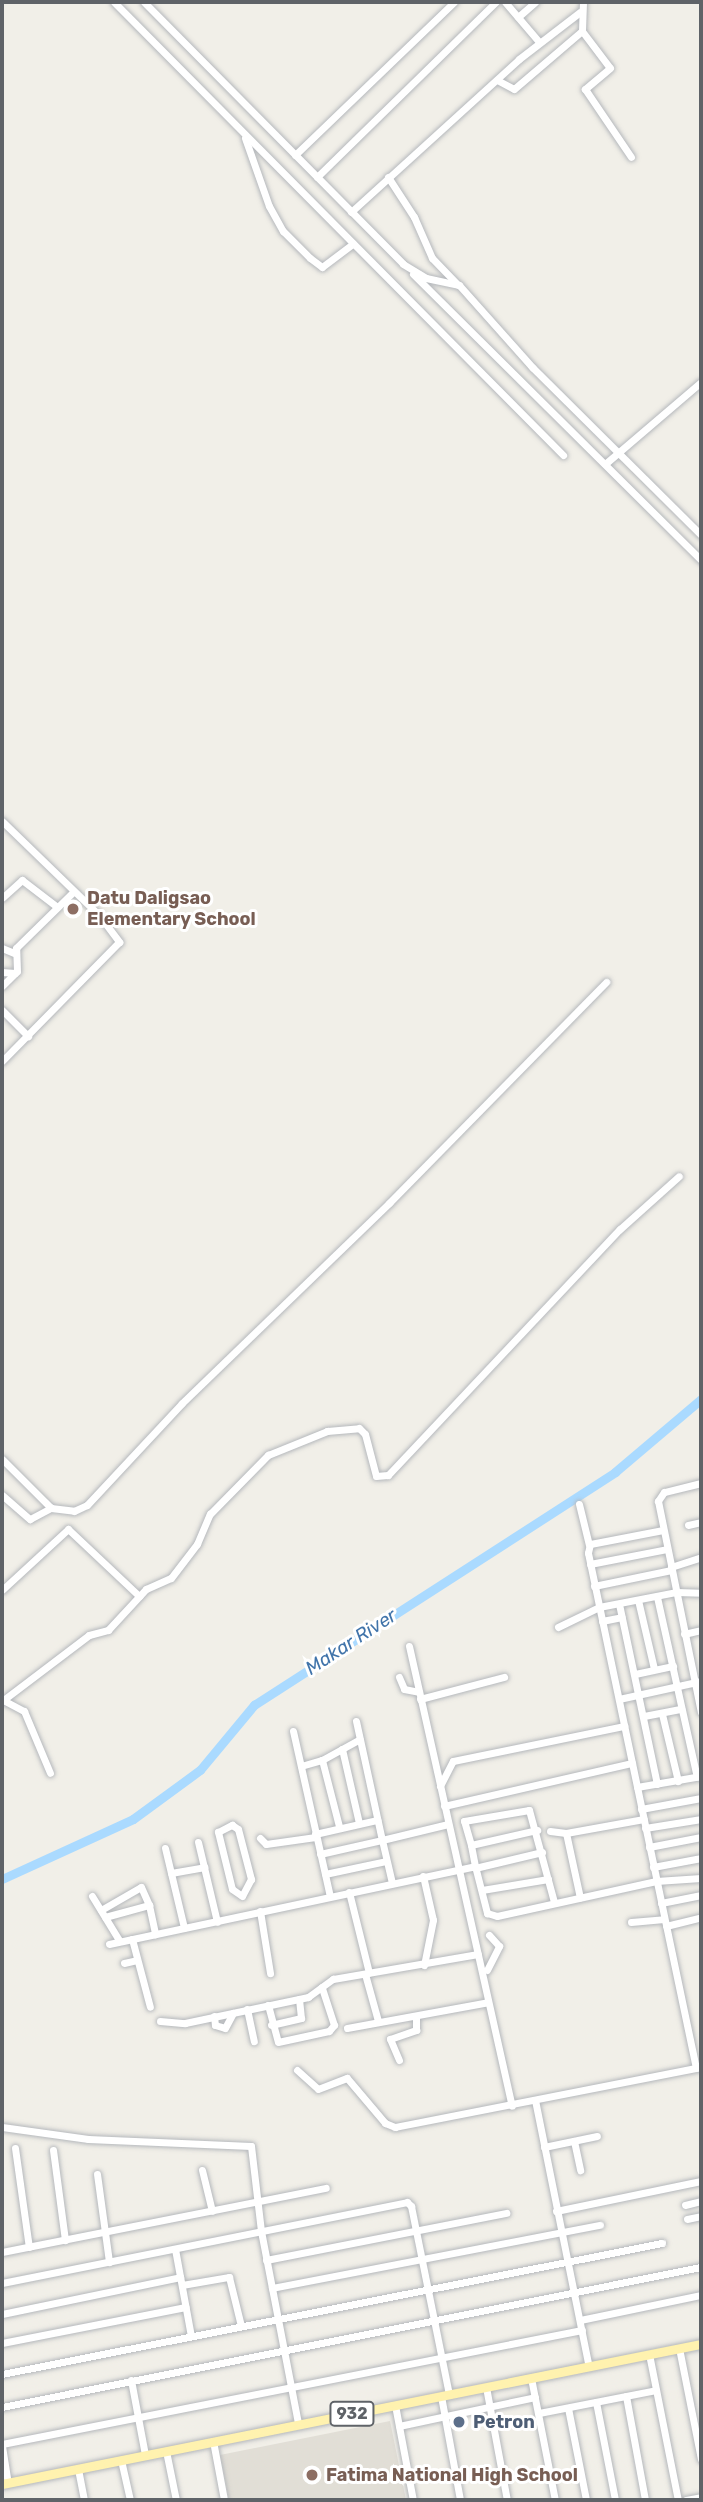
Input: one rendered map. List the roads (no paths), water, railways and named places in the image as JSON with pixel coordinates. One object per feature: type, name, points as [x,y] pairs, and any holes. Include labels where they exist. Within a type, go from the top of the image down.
[{"type":"main road","name":"932","points":[[5,2483],[701,2344]]},
{"type":"street","points":[[114,2],[563,454]]},
{"type":"street","points":[[144,2],[701,560]]},
{"type":"street","points":[[295,155],[454,2]]},
{"type":"street","points":[[317,177],[496,2]]},
{"type":"street","points":[[505,2],[539,42]]},
{"type":"street","points":[[518,17],[535,2]]},
{"type":"street","points":[[583,2],[580,12],[582,31],[610,68],[585,89],[631,157]]},
{"type":"street","points":[[351,212],[539,42],[580,12]]},
{"type":"street","points":[[497,80],[514,89],[582,31]]},
{"type":"street","points":[[242,131],[269,206],[283,231],[323,267],[353,244]]},
{"type":"street","points":[[388,177],[416,220],[432,258],[701,535]]},
{"type":"street","points":[[403,264],[426,278],[459,285]]},
{"type":"street","points":[[606,464],[701,382]]},
{"type":"street","points":[[560,418],[578,411]]},
{"type":"street","points":[[2,821],[119,942],[2,1061]]},
{"type":"street","points":[[2,898],[22,880],[57,907]]},
{"type":"street","points":[[2,986],[15,973],[14,953],[73,892]]},
{"type":"street","points":[[2,948],[14,953]]},
{"type":"street","points":[[2,972],[15,973]]},
{"type":"street","points":[[2,1495],[30,1519],[51,1508],[74,1511],[87,1505],[182,1403],[389,1203],[606,982]]},
{"type":"street","points":[[2,1010],[28,1036]]},
{"type":"street","points":[[50,1773],[24,1711],[2,1700],[89,1635],[108,1630],[139,1596],[171,1578],[197,1544],[210,1514],[268,1455],[327,1431],[359,1428],[365,1433],[376,1476],[388,1475],[620,1229],[679,1176]]},
{"type":"street","points":[[2,1459],[51,1508]]},
{"type":"street","points":[[701,1483],[660,1495],[663,1530],[684,1634],[698,1682],[701,1712]]},
{"type":"street","points":[[297,2070],[318,2089],[347,2078],[391,2126],[512,2106],[699,2067],[653,1867],[579,1504]]},
{"type":"street","points":[[688,1525],[701,1522]]},
{"type":"street","points":[[2,1590],[68,1529],[139,1596]]},
{"type":"street","points":[[589,1545],[663,1530]]},
{"type":"street","points":[[590,1564],[667,1549]]},
{"type":"street","points":[[594,1586],[671,1569],[701,1557]]},
{"type":"street","points":[[558,1627],[599,1607],[676,1592],[701,1593]]},
{"type":"street","points":[[637,1787],[699,1777],[657,1597]]},
{"type":"street","points":[[638,1600],[654,1670]]},
{"type":"street","points":[[619,1604],[657,1784]]},
{"type":"street","points":[[602,1621],[622,1617]]},
{"type":"street","points":[[684,1634],[701,1630]]},
{"type":"street","points":[[409,1646],[512,2106]]},
{"type":"street","points":[[635,1674],[673,1666]]},
{"type":"street","points":[[399,1677],[404,1689],[419,1695],[504,1676]]},
{"type":"street","points":[[619,1699],[698,1682]]},
{"type":"street","points":[[643,1716],[681,1709]]},
{"type":"street","points":[[662,1714],[678,1781]]},
{"type":"street","points":[[356,1721],[392,1882]]},
{"type":"street","points":[[435,1760],[448,1764],[624,1726]]},
{"type":"street","points":[[293,1731],[330,1896]]},
{"type":"street","points":[[301,1766],[322,1760],[360,1739]]},
{"type":"street","points":[[342,1749],[359,1823]]},
{"type":"street","points":[[322,1760],[339,1826]]},
{"type":"street","points":[[444,1806],[632,1763]]},
{"type":"street","points":[[440,1786],[448,1777],[448,1764]]},
{"type":"street","points":[[641,1809],[701,1798]]},
{"type":"street","points":[[320,1854],[526,1809],[532,1812],[554,1902]]},
{"type":"street","points":[[550,1831],[566,1833],[643,1819]]},
{"type":"street","points":[[645,1828],[701,1819]]},
{"type":"street","points":[[260,1838],[266,1844],[316,1835],[339,1826],[377,1820]]},
{"type":"street","points":[[464,1821],[490,1915],[656,1881],[701,1880]]},
{"type":"street","points":[[242,1896],[232,1889],[218,1832],[232,1825],[238,1829],[251,1880],[242,1896],[246,1914]]},
{"type":"street","points":[[471,1845],[537,1830]]},
{"type":"street","points":[[566,1833],[580,1898]]},
{"type":"street","points":[[649,1847],[701,1837]]},
{"type":"street","points":[[198,1842],[217,1922]]},
{"type":"street","points":[[165,1848],[184,1928]]},
{"type":"street","points":[[109,1944],[542,1852]]},
{"type":"street","points":[[653,1867],[701,1858]]},
{"type":"street","points":[[325,1874],[386,1861]]},
{"type":"street","points":[[171,1873],[204,1867]]},
{"type":"street","points":[[423,1876],[433,1920],[424,1965]]},
{"type":"street","points":[[482,1891],[548,1879]]},
{"type":"street","points":[[103,1913],[141,1887],[149,1905],[155,1934]]},
{"type":"street","points":[[349,1892],[378,2021]]},
{"type":"street","points":[[661,1903],[701,1895]]},
{"type":"street","points":[[92,1896],[119,1940]]},
{"type":"street","points":[[103,1913],[149,1905]]},
{"type":"street","points":[[260,1911],[270,1973]]},
{"type":"street","points":[[631,1922],[665,1923],[701,1917]]},
{"type":"street","points":[[487,1970],[499,1946],[489,1935]]},
{"type":"street","points":[[132,1939],[149,2007]]},
{"type":"street","points":[[160,2021],[185,2023],[233,2013],[299,1999],[332,1979],[478,1954]]},
{"type":"street","points":[[124,1963],[137,1960]]},
{"type":"street","points":[[268,2005],[271,2025],[278,2042],[332,2030],[322,1987]]},
{"type":"street","points":[[271,2025],[301,2018],[299,1999]]},
{"type":"street","points":[[347,2028],[488,2002]]},
{"type":"street","points":[[247,2009],[254,2040]]},
{"type":"street","points":[[214,2016],[215,2025],[225,2028],[233,2013]]},
{"type":"street","points":[[399,2060],[390,2039],[416,2030],[416,2017]]},
{"type":"street","points":[[535,2100],[589,2367]]},
{"type":"street","points":[[2,2127],[88,2138],[247,2144],[253,2151],[256,2202],[298,2424]]},
{"type":"street","points":[[544,2147],[597,2136]]},
{"type":"street","points":[[574,2141],[580,2170]]},
{"type":"street","points":[[15,2148],[29,2247]]},
{"type":"street","points":[[53,2150],[65,2240]]},
{"type":"street","points":[[202,2170],[212,2211]]},
{"type":"street","points":[[97,2174],[109,2262]]},
{"type":"street","points":[[556,2211],[701,2181]]},
{"type":"street","points":[[2,2252],[326,2188]]},
{"type":"street","points":[[684,2205],[701,2201]]},
{"type":"street","points":[[2,2283],[404,2202],[411,2206],[442,2357],[445,2417],[460,2500]]},
{"type":"street","points":[[266,2260],[506,2213]]},
{"type":"street","points":[[687,2219],[701,2216]]},
{"type":"street","points":[[272,2288],[600,2225]]},
{"type":"street","points":[[2,2374],[662,2243]]},
{"type":"street","points":[[175,2249],[191,2336]]},
{"type":"street","points":[[2,2407],[701,2267]]},
{"type":"street","points":[[2,2314],[181,2281],[229,2277],[241,2326]]},
{"type":"street","points":[[580,2320],[701,2295]]},
{"type":"street","points":[[2,2343],[186,2306]]},
{"type":"street","points":[[5,2483],[2,2445],[582,2330]]},
{"type":"street","points":[[678,2348],[701,2459]]},
{"type":"street","points":[[649,2354],[678,2500]]},
{"type":"street","points":[[531,2378],[555,2500]]},
{"type":"street","points":[[131,2380],[145,2455]]},
{"type":"street","points":[[486,2387],[507,2500]]},
{"type":"street","points":[[538,2413],[656,2390]]},
{"type":"street","points":[[626,2396],[645,2500]]},
{"type":"street","points":[[399,2426],[535,2397]]},
{"type":"street","points":[[596,2402],[615,2500]]},
{"type":"street","points":[[395,2405],[413,2500]]},
{"type":"street","points":[[568,2408],[586,2500]]},
{"type":"street","points":[[213,2441],[224,2500]]},
{"type":"street","points":[[166,2451],[176,2500]]},
{"type":"street","points":[[121,2460],[130,2500]]},
{"type":"street","points":[[78,2469],[84,2500]]},
{"type":"street","points":[[686,2500],[701,2497]]},
{"type":"waterway","name":"Makar River","points":[[2,1879],[133,1819],[200,1770],[254,1705],[615,1472],[701,1399]]},
{"type":"place","name":"Datu Daligsao Elementary School","points":[[73,909]]},
{"type":"place","name":"Petron","points":[[459,2422]]},
{"type":"place","name":"Fatima National High School","points":[[312,2475]]}]
